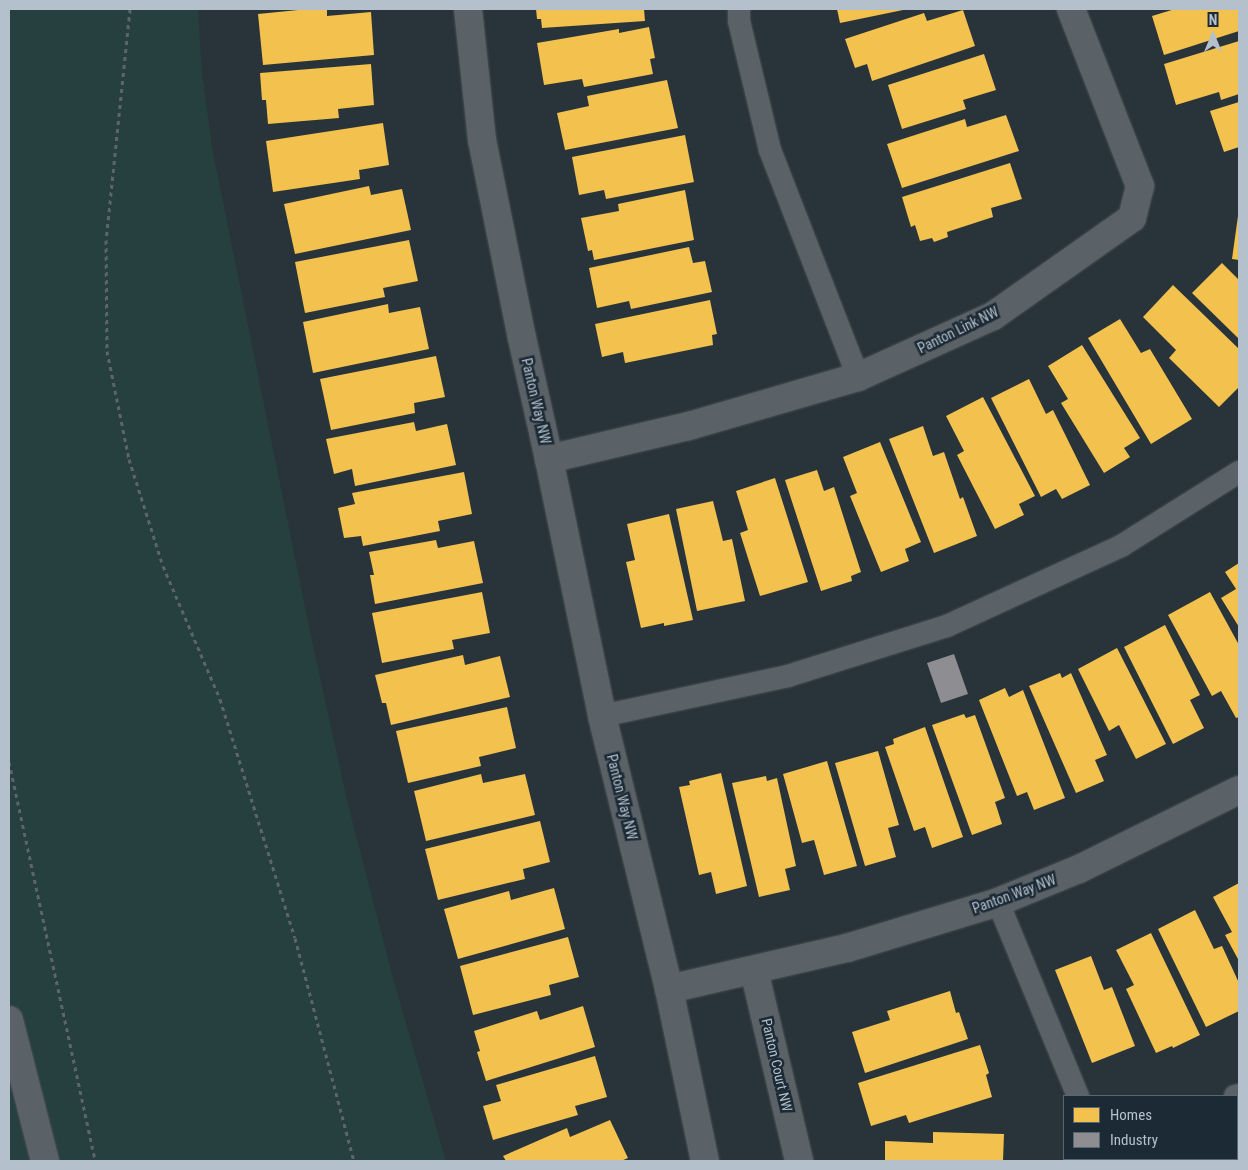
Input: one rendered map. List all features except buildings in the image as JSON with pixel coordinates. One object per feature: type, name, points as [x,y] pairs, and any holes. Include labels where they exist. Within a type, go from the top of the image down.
[{"type":"street","name":"Panton Way NW","points":[[468,9],[482,140],[522,338],[549,458],[602,716],[669,989],[847,948],[998,902],[1079,869],[1239,790]]},
{"type":"street","name":"Panton Link NW","points":[[549,458],[689,426],[858,377],[993,316],[1132,218],[1140,186],[1071,9]]},
{"type":"street","name":"Panton Court NW","points":[[754,970],[799,1161]]},
{"type":"street","points":[[669,989],[705,1161]]},
{"type":"street","points":[[9,1020],[45,1161]]},
{"type":"lane","points":[[738,9],[739,21],[770,150],[858,377]]},
{"type":"lane","points":[[602,716],[788,676],[948,626],[1121,546],[1239,472]]},
{"type":"lane","points":[[998,902],[1078,1095]]},
{"type":"path","points":[[130,9],[106,240],[107,351],[129,458],[164,566],[220,699],[295,938],[354,1161]]},
{"type":"path","points":[[9,762],[95,1161]]},
{"type":"green space","points":[[9,9],[198,9],[202,73],[212,147],[308,622],[347,800],[393,978],[446,1161],[9,1161]]}]
